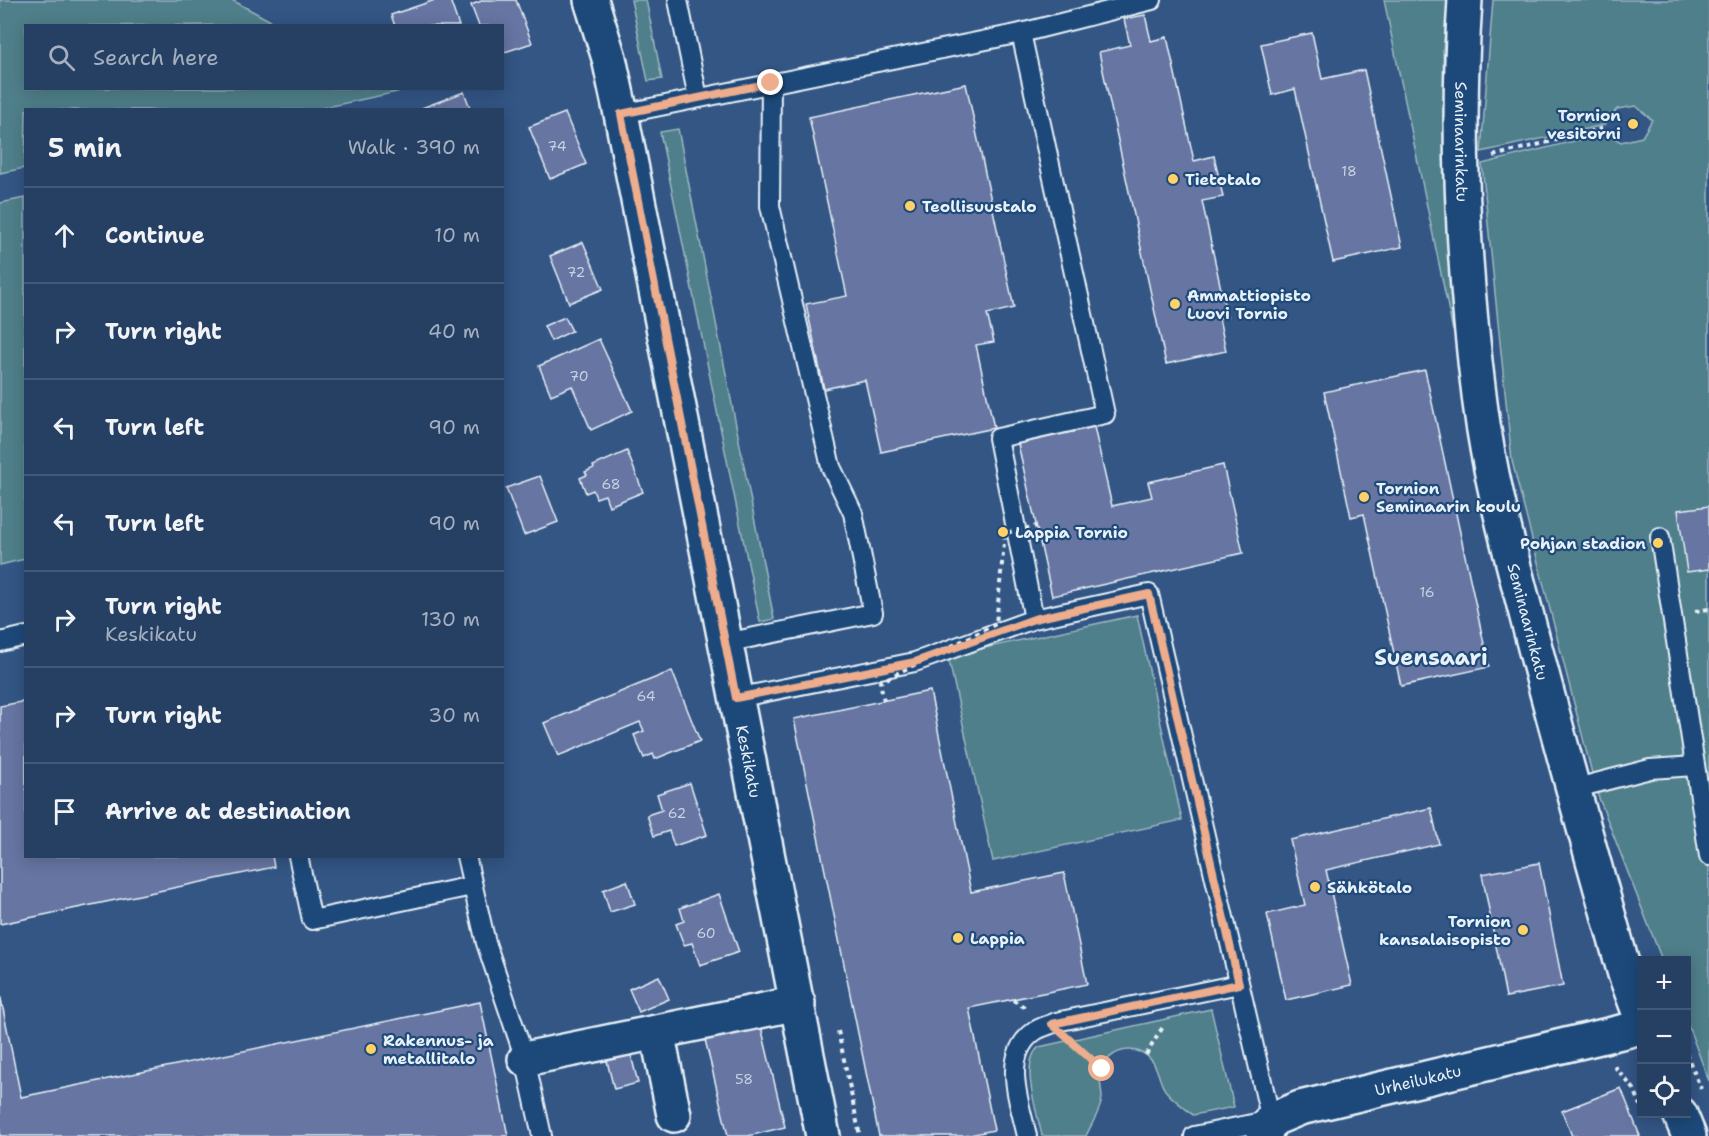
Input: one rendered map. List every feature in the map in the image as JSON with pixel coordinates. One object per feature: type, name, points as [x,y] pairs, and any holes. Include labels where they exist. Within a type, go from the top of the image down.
[{"type":"street","name":"Keskikatu","points":[[591,0],[609,58],[621,114],[823,1136]]},
{"type":"street","name":"Seminaarinkatu","points":[[1465,0],[1461,53],[1460,170],[1480,405],[1498,505],[1573,789],[1625,974],[1638,1010]]},
{"type":"street","points":[[525,1059],[798,1003]]},
{"type":"street","name":"Urheilukatu","points":[[1267,1128],[1300,1108],[1637,1028]]},
{"type":"street","points":[[657,1032],[674,1115]]},
{"type":"street","points":[[1689,1136],[1692,1106]]},
{"type":"lane","points":[[678,0],[698,98]]},
{"type":"lane","points":[[621,114],[1021,33],[1152,0]]},
{"type":"lane","points":[[1021,33],[1104,414],[998,438],[1034,619]]},
{"type":"lane","points":[[724,643],[873,613],[853,513],[831,467],[770,206],[771,83]]},
{"type":"lane","points":[[1660,537],[1709,856]]},
{"type":"lane","points":[[736,698],[915,662],[1034,619],[1149,594],[1239,984],[1267,1128]]},
{"type":"lane","points":[[0,642],[24,636]]},
{"type":"lane","points":[[1573,789],[1650,769],[1695,766]]},
{"type":"lane","points":[[298,858],[312,921],[472,886]]},
{"type":"lane","points":[[466,858],[486,943],[525,1059],[542,1136]]},
{"type":"lane","points":[[1027,1136],[1015,1078],[1016,1057],[1023,1042],[1035,1031],[1052,1024],[1239,984]]},
{"type":"lane","name":"Urheilukatu","points":[[1194,1136],[1267,1128]]},
{"type":"path","points":[[1460,170],[1475,160],[1604,128]]},
{"type":"path","points":[[884,701],[880,682],[996,624],[1005,533],[1036,526]]},
{"type":"path","points":[[1052,1024],[1102,1069]]},
{"type":"path","points":[[1608,1058],[1634,1089],[1637,1097]]},
{"type":"path","points":[[1687,1064],[1692,1106]]},
{"type":"green space","points":[[0,0],[232,0],[276,24],[24,24],[24,90],[394,90],[397,92],[322,108],[24,108],[24,168],[0,173]]},
{"type":"green space","points":[[631,0],[646,0],[662,79],[648,81]]},
{"type":"green space","points":[[1384,0],[1448,0],[1443,50],[1453,331]]},
{"type":"green space","points":[[1493,0],[1709,0],[1709,1081],[1691,1034],[1691,956],[1660,956],[1597,793],[1512,461],[1482,164],[1606,133],[1621,142],[1642,137],[1652,120],[1636,106],[1617,109],[1604,125],[1481,152]]},
{"type":"green space","points":[[678,129],[774,619],[760,622],[660,132]]},
{"type":"green space","points":[[24,198],[24,559],[0,565],[0,203]]},
{"type":"green space","points":[[1137,615],[1182,820],[993,861],[948,656]]},
{"type":"green space","points":[[1211,1009],[1234,1107],[1193,1115],[1165,1090],[1152,1061],[1146,1055],[1139,1051],[1124,1050],[1110,1057],[1101,1070],[1101,1103],[1086,1136],[1042,1136],[1030,1076],[1033,1055],[1039,1047]]},
{"type":"building","points":[[435,0],[450,0],[458,24],[394,24],[391,15]]},
{"type":"building","points":[[484,0],[516,0],[532,43],[504,52],[504,24],[478,24],[471,5]]},
{"type":"building","name":"Tietotalo","points":[[1145,15],[1151,41],[1167,37],[1194,161],[1214,156],[1223,197],[1202,201],[1227,317],[1219,318],[1226,351],[1166,364],[1099,52],[1130,45],[1124,19]]},
{"type":"building","points":[[1312,33],[1322,79],[1364,70],[1402,247],[1333,262],[1295,89],[1272,95],[1261,44]]},
{"type":"building","name":"Teollisuustalo","points":[[966,84],[1014,308],[987,314],[994,342],[976,345],[994,428],[881,452],[865,380],[824,389],[806,304],[847,296],[809,117]]},
{"type":"building","points":[[464,92],[470,108],[422,108]]},
{"type":"building","points":[[565,113],[586,164],[550,179],[529,127]]},
{"type":"building","points":[[583,242],[603,289],[569,303],[550,256]]},
{"type":"building","points":[[565,317],[572,331],[551,341],[544,326]]},
{"type":"building","points":[[599,339],[632,411],[591,430],[572,386],[551,395],[539,366]]},
{"type":"building","points":[[1425,370],[1489,667],[1401,686],[1364,514],[1351,517],[1324,392]]},
{"type":"building","points":[[1094,427],[1112,506],[1152,497],[1148,482],[1223,465],[1243,553],[1052,596],[1018,444]]},
{"type":"building","points":[[627,451],[643,492],[609,506],[605,495],[596,498],[593,490],[586,493],[580,478],[587,475],[585,472]]},
{"type":"building","points":[[540,476],[558,522],[524,535],[506,488]]},
{"type":"building","points":[[1709,506],[1709,569],[1687,572],[1678,510]]},
{"type":"building","points":[[672,671],[700,741],[655,759],[653,754],[644,758],[634,735],[644,731],[640,722],[558,756],[544,723]]},
{"type":"building","name":"Lappia","points":[[930,691],[971,892],[1064,873],[1087,984],[969,1008],[994,1130],[965,1136],[879,1136],[794,719]]},
{"type":"building","points":[[24,701],[24,858],[272,858],[274,867],[0,924],[0,706]]},
{"type":"building","points":[[690,783],[707,835],[674,846],[669,831],[654,836],[647,815],[662,810],[657,794]]},
{"type":"building","name":"Sähkötalo","points":[[1431,808],[1439,844],[1326,870],[1352,985],[1286,1000],[1267,914],[1305,905],[1290,840]]},
{"type":"building","name":"Tornion kansalaisopisto","points":[[1539,863],[1563,986],[1506,997],[1482,874]]},
{"type":"building","points":[[627,881],[635,904],[610,912],[603,890]]},
{"type":"building","points":[[719,894],[739,952],[700,965],[692,943],[684,945],[676,924],[684,921],[680,908]]},
{"type":"building","points":[[659,976],[669,999],[639,1012],[629,989]]},
{"type":"building","name":"Rakennus- ja metallitalo","points":[[0,994],[21,1097],[480,1002],[508,1136],[0,1136]]},
{"type":"building","points":[[759,1018],[785,1127],[748,1136],[728,1136],[703,1031]]},
{"type":"building","points":[[631,1055],[638,1083],[614,1089],[607,1061]]},
{"type":"building","points":[[1621,1088],[1640,1136],[1572,1136],[1562,1111]]},
{"type":"place","name":"Tornion vesitorni","points":[[1633,124]]},
{"type":"place","name":"Tietotalo","points":[[1173,179]]},
{"type":"place","name":"Teollisuustalo","points":[[910,206]]},
{"type":"place","name":"Ammattiopisto Luovi Tornio","points":[[1175,304]]},
{"type":"place","name":"Tornion Seminaarin koulu","points":[[1364,497]]},
{"type":"place","name":"Lappia Tornio","points":[[1003,532]]},
{"type":"place","name":"Pohjan stadion","points":[[1658,543]]},
{"type":"place","name":"Sähkötalo","points":[[1315,887]]},
{"type":"place","name":"Tornion kansalaisopisto","points":[[1523,930]]},
{"type":"place","name":"Lappia","points":[[958,938]]},
{"type":"place","name":"Rakennus- ja metallitalo","points":[[371,1049]]},
{"type":"district","name":"Suensaari","points":[[1431,657]]},
{"type":"route","points":[[771,83],[621,114],[736,698],[915,662],[1034,619],[1149,594],[1239,984],[1052,1024],[1102,1069]]}]
